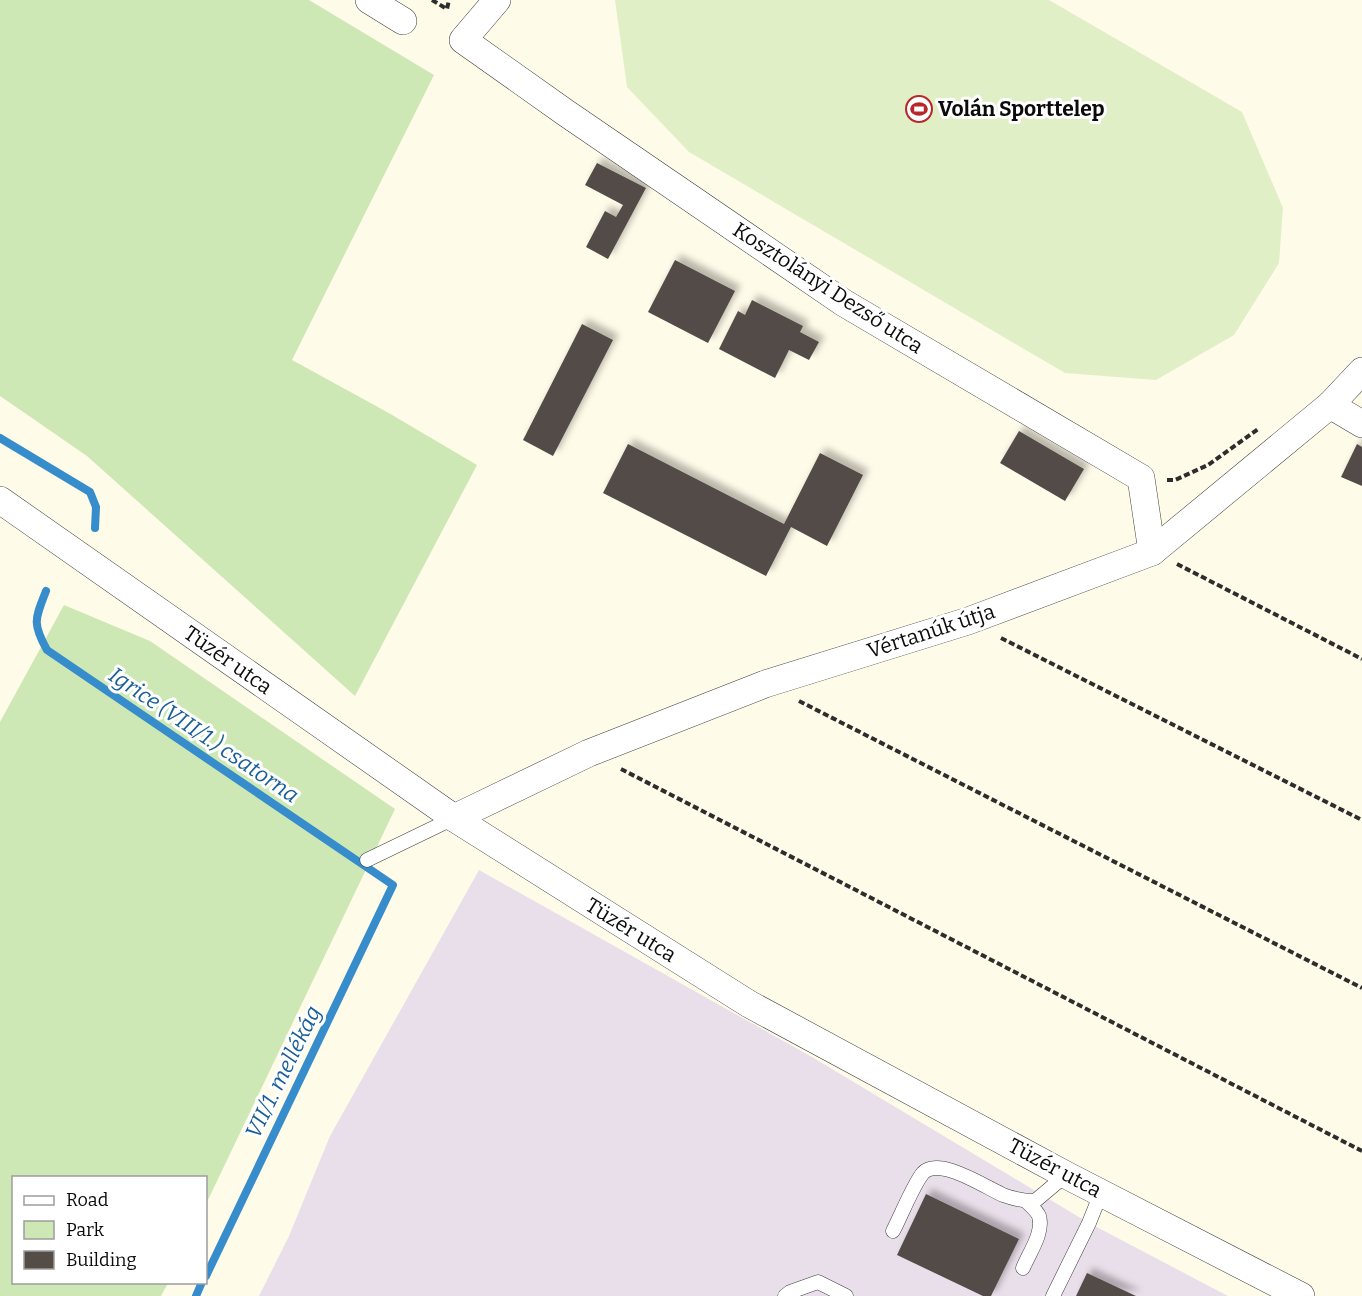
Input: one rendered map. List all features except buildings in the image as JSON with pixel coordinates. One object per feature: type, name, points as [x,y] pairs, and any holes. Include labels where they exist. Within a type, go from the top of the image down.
[{"type":"street","points":[[369,0],[403,21]]},
{"type":"street","name":"Kosztolányi Dezső utca","points":[[497,0],[464,40],[566,113],[844,303],[1141,478],[1152,552]]},
{"type":"street","name":"Vértanúk útja","points":[[454,818],[590,753],[765,684],[968,621],[1152,552],[1330,405],[1362,371]]},
{"type":"street","points":[[1330,405],[1362,424]]},
{"type":"street","name":"Tüzér utca","points":[[0,500],[454,818],[749,1004],[1286,1292]]},
{"type":"lane","points":[[367,860],[454,818]]},
{"type":"lane","points":[[893,1231],[922,1174],[930,1167],[945,1168],[1004,1195],[1026,1201],[1035,1201],[1066,1175]]},
{"type":"lane","points":[[1053,1296],[1101,1193]]},
{"type":"lane","points":[[1023,1268],[1040,1225],[1038,1215],[1026,1201]]},
{"type":"lane","points":[[785,1296],[818,1282],[846,1296]]},
{"type":"path","points":[[432,0],[447,9],[449,0]]},
{"type":"path","points":[[1152,552],[1362,659]]},
{"type":"path","points":[[968,621],[1362,820]]},
{"type":"path","points":[[765,684],[1362,988]]},
{"type":"path","points":[[590,753],[1362,1151]]},
{"type":"shaded area","points":[[479,870],[812,1057],[1089,1223],[1228,1296],[259,1296],[289,1236],[330,1136]]},
{"type":"green space","points":[[0,0],[309,0],[434,75],[292,360],[477,465],[355,696],[87,456],[0,396]]},
{"type":"green space","points":[[615,0],[1049,0],[1242,112],[1283,208],[1279,263],[1234,335],[1156,380],[1065,373],[689,152],[627,87]]},
{"type":"green space","points":[[64,605],[150,641],[395,809],[207,1202],[207,1176],[12,1176],[12,1284],[167,1284],[161,1296],[0,1296],[0,722]]},
{"type":"waterway","name":"Igrice (VIII/1.) csatorna","points":[[0,438],[90,492],[96,507],[95,528]]},
{"type":"waterway","name":"Igrice (VIII/1.) csatorna","points":[[46,591],[39,608],[37,627],[47,650],[393,885],[207,1274]]},
{"type":"waterway","name":"VII/1. mellékág","points":[[196,1296],[201,1284]]},
{"type":"place","name":"Volán Sporttelep","points":[[919,109]]}]
